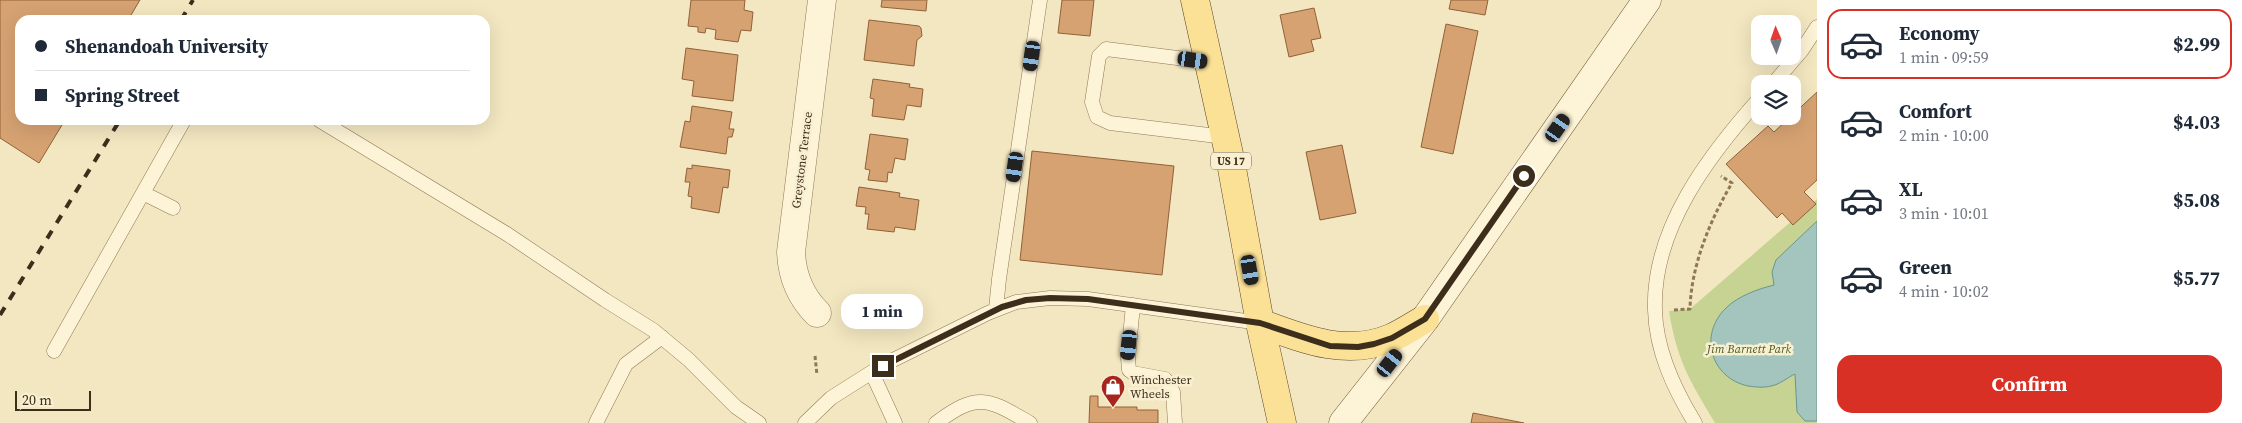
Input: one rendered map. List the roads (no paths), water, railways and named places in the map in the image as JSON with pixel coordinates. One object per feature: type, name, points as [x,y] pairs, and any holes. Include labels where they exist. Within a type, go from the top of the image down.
[{"type":"main road","name":"Greystone Terrace","points":[[817,313],[800,291],[794,278],[791,252],[822,0]]},
{"type":"main road","name":"US 17","points":[[1195,0],[1225,137],[1260,323],[1282,423]]},
{"type":"main road","points":[[1343,423],[1425,319],[1646,0]]},
{"type":"main road","points":[[1260,323],[1330,346],[1358,347],[1392,338],[1425,319]]},
{"type":"lane","points":[[996,309],[998,279],[1040,0]]},
{"type":"lane","points":[[1781,75],[1802,50],[1817,27]]},
{"type":"lane","points":[[1209,62],[1106,49],[1099,56],[1092,102],[1093,108],[1097,117],[1110,123],[1225,137]]},
{"type":"lane","points":[[1695,423],[1671,379],[1662,355],[1654,312],[1655,293],[1660,266],[1669,236],[1684,200],[1701,170],[1751,109]]},
{"type":"lane","points":[[54,351],[181,125]]},
{"type":"lane","points":[[327,125],[507,234],[662,337],[689,360],[736,407],[760,423]]},
{"type":"lane","points":[[144,192],[173,208]]},
{"type":"lane","points":[[805,423],[831,398],[872,373],[996,309],[1016,302],[1050,298],[1088,299],[1260,323]]},
{"type":"lane","points":[[1133,305],[1128,358],[1130,370],[1132,373],[1165,379],[1173,392],[1175,422]]},
{"type":"lane","points":[[596,423],[626,364],[662,337]]},
{"type":"lane","points":[[872,373],[895,423]]},
{"type":"lane","points":[[936,423],[959,408],[985,401],[995,404],[1030,423]]},
{"type":"water","points":[[1817,221],[1817,421],[1805,421],[1797,412],[1795,374],[1774,385],[1765,387],[1748,386],[1735,381],[1717,365],[1711,342],[1712,330],[1717,319],[1726,308],[1736,300],[1774,285],[1772,272],[1776,260]]},
{"type":"railway","points":[[184,15],[193,0]]},
{"type":"railway","points":[[0,315],[117,125]]},
{"type":"place","name":"Winchester Wheels","points":[[1113,408]]},
{"type":"park label","name":"Jim Barnett Park","points":[[1749,349]]}]
